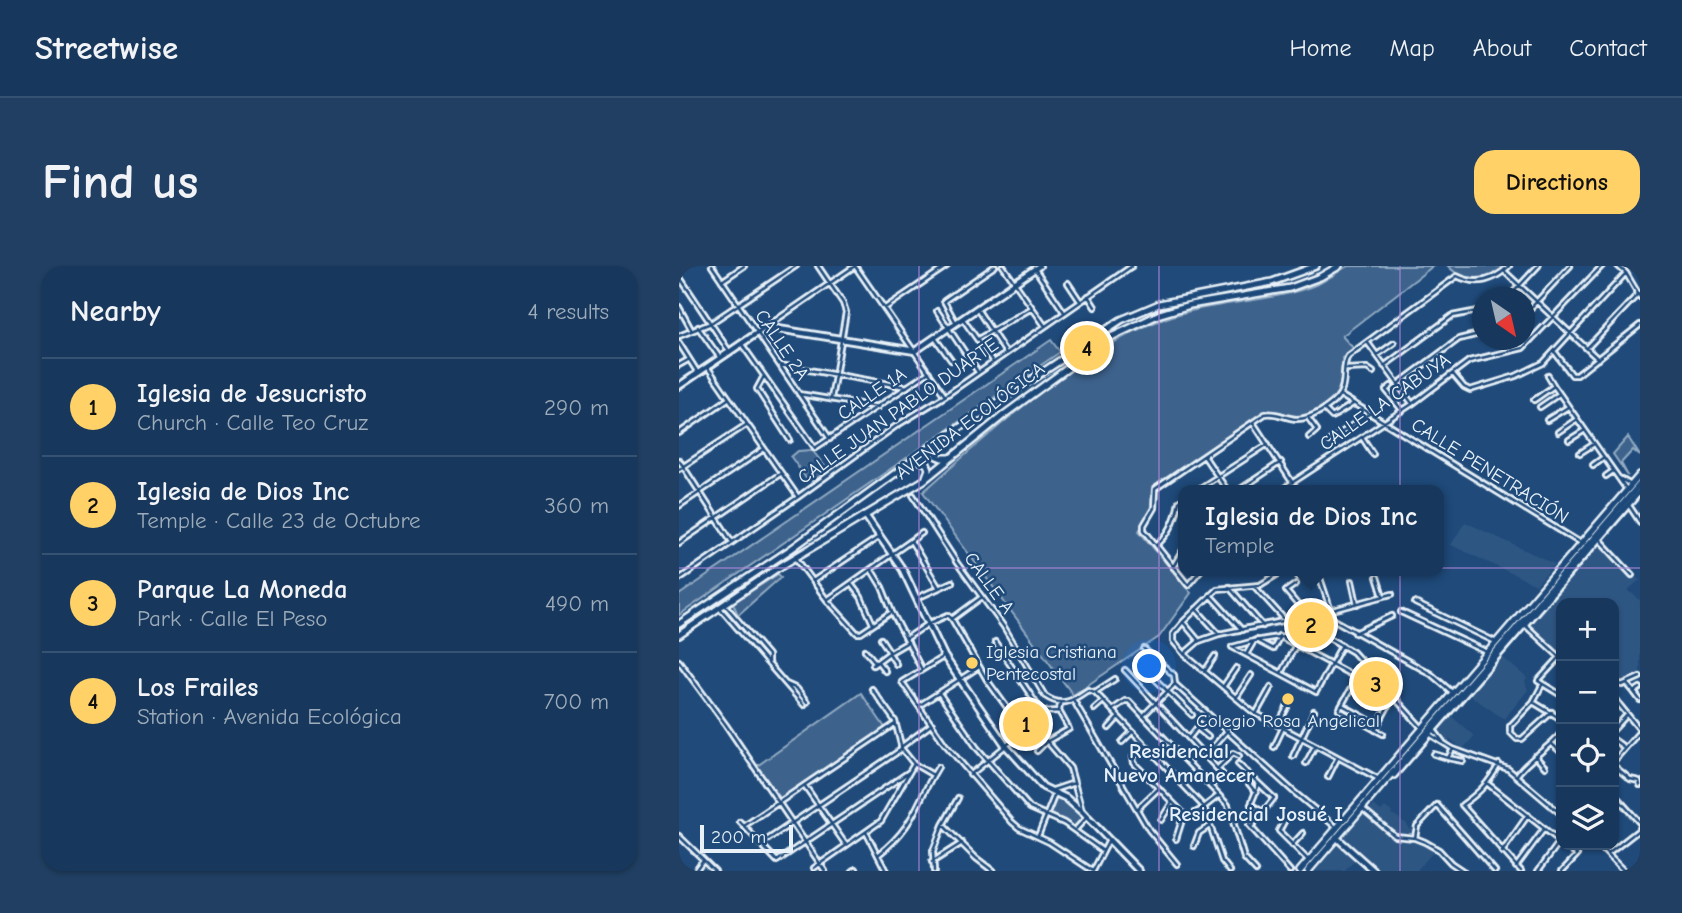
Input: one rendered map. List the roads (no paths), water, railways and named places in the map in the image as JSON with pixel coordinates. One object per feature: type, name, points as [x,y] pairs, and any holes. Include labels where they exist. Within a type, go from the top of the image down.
[{"type":"main road","points":[[679,624],[791,549],[941,440],[1121,320],[1159,304],[1272,282],[1315,266]]},
{"type":"main road","name":"AVENIDA ECOLÓGICA","points":[[679,635],[795,557],[924,480],[1072,363],[1109,338],[1144,320],[1191,305],[1290,288],[1339,266]]},
{"type":"main road","points":[[941,440],[936,449],[937,456],[944,459],[953,457]]},
{"type":"main road","points":[[910,462],[920,460],[927,464],[928,472],[924,480]]},
{"type":"main road","points":[[1310,871],[1380,779],[1428,729],[1487,652],[1640,475]]},
{"type":"main road","points":[[1300,871],[1336,834],[1628,503],[1640,484]]},
{"type":"street","name":"CALLE 2A","points":[[712,266],[830,439]]},
{"type":"street","points":[[722,281],[744,266]]},
{"type":"street","points":[[679,336],[711,323],[796,266]]},
{"type":"street","points":[[818,266],[846,307],[831,399]]},
{"type":"street","points":[[679,386],[855,266],[946,396]]},
{"type":"street","points":[[885,308],[947,266]]},
{"type":"street","points":[[956,323],[944,301],[995,266]]},
{"type":"street","points":[[1003,266],[1045,326]]},
{"type":"street","name":"CALLE JUAN PABLO DUARTE","points":[[679,579],[895,426],[946,396],[1132,266]]},
{"type":"street","points":[[1178,573],[1143,527],[1154,508],[1155,489],[1269,413],[1298,419],[1324,409],[1340,396],[1345,380],[1347,356],[1457,276],[1468,281],[1481,282],[1494,279],[1509,266]]},
{"type":"street","points":[[1520,285],[1538,266]]},
{"type":"street","points":[[1537,301],[1570,266]]},
{"type":"street","name":"CALLE LA CABUYA","points":[[1288,485],[1412,404],[1472,359],[1523,348],[1602,266]]},
{"type":"street","points":[[1587,348],[1639,295],[1626,273],[1618,266]]},
{"type":"street","points":[[766,327],[915,351],[1037,267],[1065,312]]},
{"type":"street","points":[[1504,271],[1598,359]]},
{"type":"street","points":[[1453,373],[1464,387],[1470,390],[1529,371],[1554,351],[1626,273]]},
{"type":"street","points":[[679,276],[729,351]]},
{"type":"street","points":[[1068,283],[1080,302]]},
{"type":"street","points":[[1088,296],[1095,307]]},
{"type":"street","points":[[679,307],[691,329]]},
{"type":"street","points":[[978,340],[1032,308]]},
{"type":"street","points":[[977,309],[1006,353]]},
{"type":"street","points":[[937,311],[978,373]]},
{"type":"street","points":[[1384,366],[1449,318],[1472,312]]},
{"type":"street","points":[[963,319],[993,362]]},
{"type":"street","points":[[1554,351],[1575,375],[1640,325]]},
{"type":"street","points":[[698,327],[720,358]]},
{"type":"street","points":[[1398,384],[1459,339],[1472,336]]},
{"type":"street","points":[[935,338],[951,360]]},
{"type":"street","points":[[741,342],[814,448],[830,439]]},
{"type":"street","points":[[1368,342],[1412,404]]},
{"type":"street","points":[[679,343],[698,373]]},
{"type":"street","points":[[1377,355],[1394,343]]},
{"type":"street","points":[[679,365],[689,359]]},
{"type":"street","points":[[779,364],[907,387]]},
{"type":"street","points":[[707,367],[798,497]]},
{"type":"street","points":[[1345,369],[1367,369],[1373,372]]},
{"type":"street","name":"CALLE 1A","points":[[830,439],[929,372]]},
{"type":"street","points":[[764,376],[757,388],[790,440]]},
{"type":"street","points":[[1548,376],[1613,471],[1629,488]]},
{"type":"street","points":[[1391,386],[1386,390],[1402,410]]},
{"type":"street","points":[[1534,400],[1554,386]]},
{"type":"street","points":[[799,394],[878,407]]},
{"type":"street","points":[[1540,407],[1559,394]]},
{"type":"street","name":"CALLE PENETRACIÓN","points":[[1340,396],[1581,544]]},
{"type":"street","points":[[679,433],[729,398]]},
{"type":"street","points":[[1324,409],[1332,417],[1353,404]]},
{"type":"street","points":[[1547,420],[1568,407]]},
{"type":"street","points":[[1329,441],[1369,414]]},
{"type":"street","points":[[1308,417],[1317,430],[1309,437]]},
{"type":"street","points":[[1558,432],[1577,419]]},
{"type":"street","points":[[1253,423],[1292,482]]},
{"type":"street","points":[[679,469],[747,424]]},
{"type":"street","points":[[1569,440],[1585,430]]},
{"type":"street","points":[[1362,437],[1373,454]]},
{"type":"street","points":[[1205,485],[1268,444]]},
{"type":"street","points":[[1580,453],[1594,444]]},
{"type":"street","points":[[679,506],[764,449]]},
{"type":"street","points":[[1204,456],[1224,485]]},
{"type":"street","points":[[1593,466],[1604,457]]},
{"type":"street","points":[[679,460],[732,542]]},
{"type":"street","points":[[1247,485],[1281,463]]},
{"type":"street","points":[[1606,476],[1613,471]]},
{"type":"street","points":[[679,543],[781,473]]},
{"type":"street","points":[[1640,491],[1628,503],[1640,522]]},
{"type":"street","name":"CALLE A","points":[[913,495],[957,563],[1004,627],[1045,696],[1060,704]]},
{"type":"street","points":[[1156,545],[1167,534],[1178,506]]},
{"type":"street","points":[[865,515],[903,570],[944,656],[959,681],[1006,746],[1043,787],[1066,798],[1085,814],[1139,871]]},
{"type":"street","points":[[827,600],[922,533]]},
{"type":"street","points":[[813,581],[879,537]]},
{"type":"street","points":[[1336,834],[1363,809],[1428,729],[1524,624],[1598,537],[1632,575]]},
{"type":"street","points":[[911,541],[939,587]]},
{"type":"street","points":[[795,557],[827,600],[857,633],[892,612]]},
{"type":"street","points":[[1173,567],[1178,558]]},
{"type":"street","points":[[871,569],[921,668]]},
{"type":"street","points":[[1180,576],[1188,585],[1195,576]]},
{"type":"street","points":[[1274,576],[1255,586],[1217,589],[1183,622],[1172,639],[1184,654],[1256,714],[1380,779]]},
{"type":"street","points":[[1298,576],[1320,578],[1331,611]]},
{"type":"street","points":[[1377,578],[1383,596]]},
{"type":"street","points":[[1352,581],[1357,604]]},
{"type":"street","points":[[915,598],[952,582]]},
{"type":"street","points":[[851,583],[861,597],[873,624]]},
{"type":"street","points":[[1296,584],[1286,591],[1307,616]]},
{"type":"street","points":[[1255,586],[1286,621]]},
{"type":"street","points":[[1229,587],[1263,626]]},
{"type":"street","points":[[1184,654],[1199,641],[1219,634],[1331,611],[1392,594]]},
{"type":"street","points":[[1210,595],[1241,630]]},
{"type":"street","points":[[952,619],[982,597]]},
{"type":"street","points":[[1415,603],[1496,642]]},
{"type":"street","points":[[721,606],[786,684],[797,690],[805,704]]},
{"type":"street","points":[[1196,609],[1219,634]]},
{"type":"street","points":[[1402,612],[1487,652]]},
{"type":"street","points":[[1322,613],[1431,674],[1453,693]]},
{"type":"street","points":[[876,663],[928,624],[948,615],[979,667],[1024,730]]},
{"type":"street","points":[[1355,633],[1392,616]]},
{"type":"street","points":[[1183,622],[1199,641]]},
{"type":"street","points":[[1524,624],[1556,653]]},
{"type":"street","points":[[1281,673],[1302,634]]},
{"type":"street","points":[[1342,645],[1316,692],[1232,648],[1255,641],[1302,634],[1326,637],[1342,645],[1353,652],[1392,696],[1445,744],[1499,764],[1517,775],[1556,810]]},
{"type":"street","points":[[1279,637],[1332,665],[1358,675],[1392,696]]},
{"type":"street","points":[[1271,655],[1279,637]]},
{"type":"street","points":[[881,639],[896,664]]},
{"type":"street","points":[[1255,641],[1273,649]]},
{"type":"street","points":[[1246,654],[1255,641]]},
{"type":"street","points":[[995,642],[1042,712],[1059,711]]},
{"type":"street","points":[[1144,649],[1174,675],[1175,684],[1294,792],[1374,871]]},
{"type":"street","points":[[865,650],[885,671]]},
{"type":"street","points":[[944,656],[902,682],[970,776],[1019,828],[1038,836],[1093,871],[1109,840]]},
{"type":"street","points":[[1205,671],[1216,656]]},
{"type":"street","points":[[679,661],[825,871]]},
{"type":"street","points":[[1556,692],[1538,681],[1557,661]]},
{"type":"street","points":[[1365,665],[1339,710],[1383,734]]},
{"type":"street","points":[[920,705],[979,667]]},
{"type":"street","points":[[1223,687],[1236,668]]},
{"type":"street","points":[[1358,675],[1369,669]]},
{"type":"street","points":[[1125,670],[1218,768],[1223,776],[1210,786]]},
{"type":"street","points":[[1236,698],[1251,675]]},
{"type":"street","points":[[1153,677],[1192,715]]},
{"type":"street","points":[[1619,684],[1640,677]]},
{"type":"street","points":[[1095,692],[1115,679]]},
{"type":"street","points":[[1143,716],[1175,684]]},
{"type":"street","points":[[1542,685],[1533,702],[1509,728],[1517,739],[1522,739],[1552,712]]},
{"type":"street","points":[[1628,685],[1640,700]]},
{"type":"street","points":[[1256,714],[1271,687]]},
{"type":"street","points":[[1634,692],[1640,688]]},
{"type":"street","points":[[872,689],[895,724],[901,748],[914,764],[933,775]]},
{"type":"street","points":[[1037,751],[1069,729],[1059,711],[1060,704],[1074,701],[1088,690],[1095,692],[1204,808],[1221,861],[1230,871]]},
{"type":"street","points":[[939,693],[988,761],[1030,808],[1064,822],[1103,850]]},
{"type":"street","points":[[1375,730],[1392,696]]},
{"type":"street","points":[[1278,725],[1292,698]]},
{"type":"street","points":[[1074,701],[1149,830],[1177,863]]},
{"type":"street","points":[[1094,709],[1103,701]]},
{"type":"street","points":[[1112,710],[1129,701],[1228,805],[1244,858],[1256,871]]},
{"type":"street","points":[[1533,702],[1556,715]]},
{"type":"street","points":[[1342,705],[1378,725]]},
{"type":"street","points":[[1619,705],[1640,731],[1619,756]]},
{"type":"street","points":[[1293,756],[1314,711]]},
{"type":"street","points":[[1619,724],[1627,715]]},
{"type":"street","points":[[1109,727],[1118,718]]},
{"type":"street","points":[[744,826],[895,724]]},
{"type":"street","points":[[761,844],[819,806],[932,724]]},
{"type":"street","points":[[1189,738],[1199,726],[1208,737]]},
{"type":"street","points":[[1274,747],[1283,728]]},
{"type":"street","points":[[970,776],[1024,730],[1035,729],[1070,768],[1085,814],[1075,830]]},
{"type":"street","points":[[1206,755],[1228,730]]},
{"type":"street","points":[[1122,741],[1132,732]]},
{"type":"street","points":[[1517,775],[1556,739]]},
{"type":"street","points":[[1552,744],[1556,748]]},
{"type":"street","points":[[1619,744],[1625,748]]},
{"type":"street","points":[[1145,746],[1132,759],[1186,816]]},
{"type":"street","points":[[1306,763],[1315,746]]},
{"type":"street","points":[[1448,758],[1453,749]]},
{"type":"street","points":[[1218,768],[1233,753],[1239,756]]},
{"type":"street","points":[[1434,754],[1463,761]]},
{"type":"street","points":[[1535,756],[1545,767]]},
{"type":"street","points":[[1328,777],[1338,758]]},
{"type":"street","points":[[814,868],[881,821],[890,810],[914,764]]},
{"type":"street","points":[[1238,764],[1274,800],[1251,827]]},
{"type":"street","points":[[1499,764],[1481,793],[1462,805],[1521,871]]},
{"type":"street","points":[[878,855],[905,829],[917,811],[938,767]]},
{"type":"street","points":[[1619,768],[1633,781],[1640,782]]},
{"type":"street","points":[[740,822],[777,861],[909,772]]},
{"type":"street","points":[[1247,772],[1246,780],[1255,791]]},
{"type":"street","points":[[1053,792],[1075,783]]},
{"type":"street","points":[[1259,784],[1251,804],[1249,824],[1290,871]]},
{"type":"street","points":[[1488,784],[1556,838]]},
{"type":"street","points":[[805,786],[846,845]]},
{"type":"street","points":[[1137,809],[1159,788]]},
{"type":"street","points":[[1038,836],[1053,792]]},
{"type":"street","points":[[1176,839],[1180,824],[1186,816],[1204,808],[1219,795]]},
{"type":"street","points":[[934,871],[933,851],[958,797]]},
{"type":"street","points":[[1619,800],[1640,823]]},
{"type":"street","points":[[1161,820],[1172,802]]},
{"type":"street","points":[[1251,804],[1262,812]]},
{"type":"street","points":[[1415,838],[1417,826],[1437,805],[1495,871]]},
{"type":"street","points":[[1363,809],[1395,836],[1415,838],[1439,850],[1463,871]]},
{"type":"street","points":[[1502,852],[1528,816]]},
{"type":"street","points":[[1287,817],[1278,830],[1309,861]]},
{"type":"street","points":[[943,825],[993,871]]},
{"type":"street","points":[[1194,846],[1199,833],[1210,827]]},
{"type":"street","points":[[1516,867],[1544,829]]},
{"type":"street","points":[[1608,854],[1640,829]]},
{"type":"street","points":[[866,832],[886,871]]},
{"type":"street","points":[[1292,845],[1303,833]]},
{"type":"street","points":[[679,836],[715,871]]},
{"type":"street","points":[[932,862],[962,843]]},
{"type":"street","points":[[1538,871],[1556,850]]},
{"type":"street","points":[[1562,871],[1577,855],[1571,850]]},
{"type":"street","points":[[1604,850],[1624,871]]},
{"type":"street","points":[[695,871],[703,860]]},
{"type":"street","points":[[679,867],[684,871]]},
{"type":"place","name":"Los Frailes","points":[[1087,348]]},
{"type":"place","name":"Iglesia de Dios Inc","points":[[1311,625]]},
{"type":"place","name":"Iglesia Cristiana Pentecostal","points":[[972,663]]},
{"type":"place","name":"Parque La Moneda","points":[[1376,684]]},
{"type":"place","name":"Colegio Rosa Angelical","points":[[1288,699]]},
{"type":"place","name":"Iglesia de Jesucristo","points":[[1026,724]]},
{"type":"district","name":"Residencial Nuevo Amanecer","points":[[1179,763]]},
{"type":"district","name":"Residencial Josué I","points":[[1256,814]]}]
